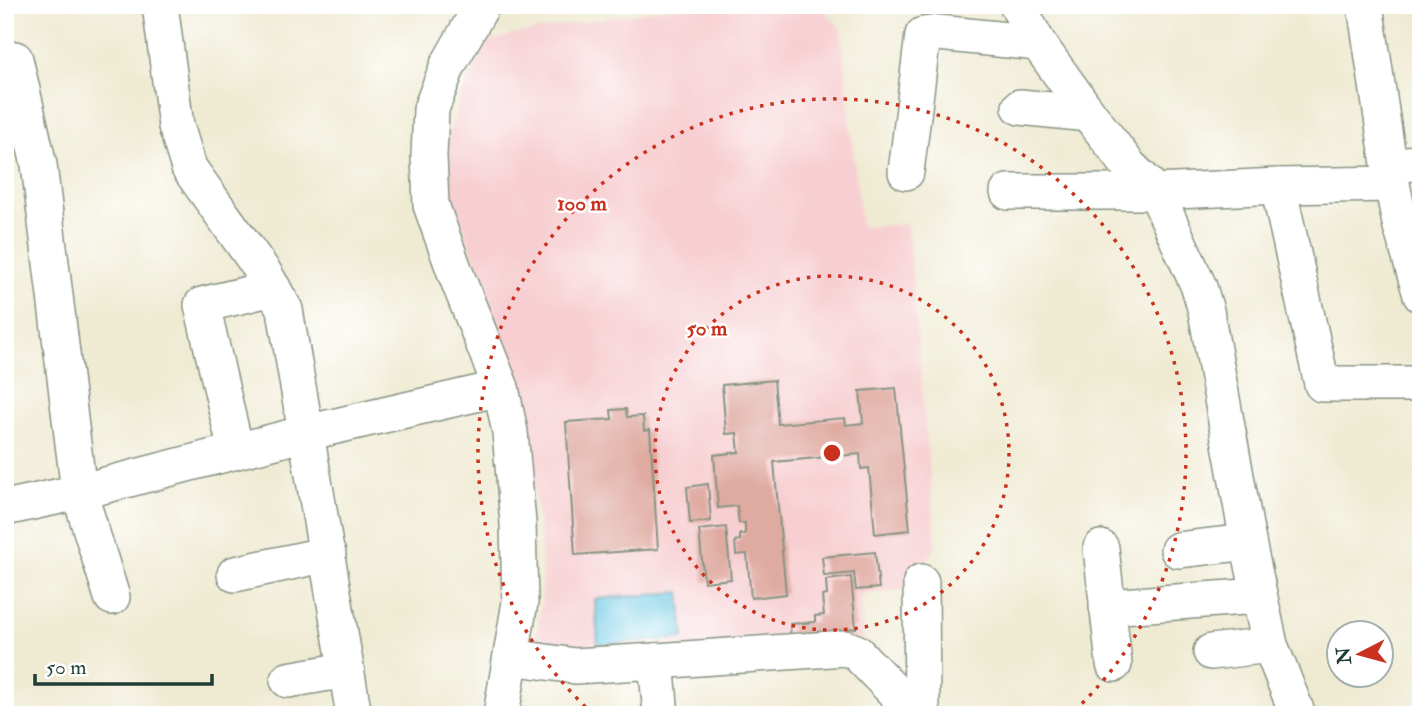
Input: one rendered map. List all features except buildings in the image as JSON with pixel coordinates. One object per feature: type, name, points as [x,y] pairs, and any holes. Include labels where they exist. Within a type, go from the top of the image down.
[{"type":"street","points":[[160,5],[176,126],[189,168],[273,288],[285,310],[354,715]]},
{"type":"street","points":[[482,5],[448,65],[431,109],[429,156],[431,205],[501,388],[510,432],[518,523],[520,602],[501,715]]},
{"type":"street","points":[[1017,5],[1038,43],[1089,114],[1129,166],[1156,192],[1199,287],[1206,311],[1248,542],[1270,645],[1298,715]]},
{"type":"street","points":[[1365,5],[1401,171],[1400,223],[1421,295]]},
{"type":"street","points":[[906,172],[923,35],[938,33],[1038,43]]},
{"type":"street","points":[[5,59],[15,59],[39,165],[79,492],[112,597]]},
{"type":"street","points":[[1020,107],[1089,114]]},
{"type":"street","points":[[1008,192],[1156,192],[1278,186],[1401,171]]},
{"type":"street","points":[[1278,186],[1322,384],[1421,384]]},
{"type":"street","points":[[236,451],[202,305],[273,288]]},
{"type":"street","points":[[5,509],[306,433],[501,388]]},
{"type":"street","points":[[1178,550],[1248,542]]},
{"type":"street","points":[[1101,548],[1114,664]]},
{"type":"street","points":[[235,574],[328,554]]},
{"type":"street","points":[[919,715],[920,582]]},
{"type":"street","points":[[1107,607],[1259,596]]},
{"type":"street","points":[[1211,652],[1270,645]]},
{"type":"street","points":[[511,657],[575,666],[845,648],[856,652],[919,715]]},
{"type":"street","points":[[656,661],[661,715]]},
{"type":"street","points":[[288,680],[345,670]]},
{"type":"shaded area","points":[[683,5],[820,5],[841,29],[861,227],[907,224],[936,543],[914,588],[861,595],[863,639],[574,659],[535,644],[541,601],[542,566],[521,389],[453,198],[448,140],[462,92],[487,43],[515,34]]},
{"type":"water","points":[[680,592],[684,638],[598,645],[595,599]]}]
